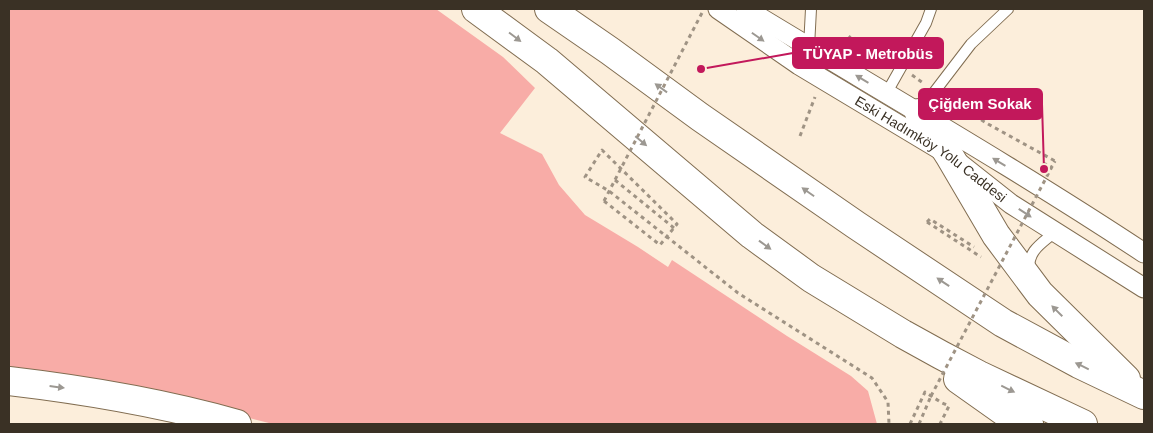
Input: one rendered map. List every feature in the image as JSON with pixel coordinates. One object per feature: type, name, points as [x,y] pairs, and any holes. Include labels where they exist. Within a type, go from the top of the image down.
[{"type":"main road","points":[[476,9],[547,61],[752,235],[811,278],[903,334],[979,375],[1083,424]]},
{"type":"main road","points":[[549,9],[610,50],[700,117],[856,225],[1003,322],[1079,364],[1143,394]]},
{"type":"main road","points":[[919,113],[932,128],[949,155],[996,236],[1040,294],[1143,394]]},
{"type":"main road","points":[[903,334],[928,359],[1006,413],[1030,424]]},
{"type":"main road","points":[[9,381],[67,388],[141,401],[237,424]]},
{"type":"street","name":"Eski Hadımköy Yolu Caddesi","points":[[718,9],[799,65],[949,155],[1011,204],[1144,288]]},
{"type":"street","name":"Eski Hadımköy Yolu Caddesi","points":[[746,9],[886,94],[958,135],[1144,253]]},
{"type":"street","points":[[799,65],[809,47]]},
{"type":"street","points":[[1055,232],[1069,229],[1078,224],[1086,215]]},
{"type":"lane","points":[[809,47],[811,9]]},
{"type":"lane","points":[[886,94],[926,23],[930,9]]},
{"type":"lane","points":[[919,113],[971,44],[1008,9]]},
{"type":"lane","points":[[1030,280],[1029,262],[1036,248],[1055,232]]},
{"type":"path","points":[[704,9],[615,180],[609,191],[604,200],[660,245],[667,237],[677,224],[602,150],[585,177],[609,191],[667,237],[738,293],[872,378],[888,402],[889,424]]},
{"type":"path","points":[[848,39],[851,36],[988,124],[1055,161],[931,396],[919,424]]},
{"type":"path","points":[[800,136],[815,97]]},
{"type":"path","points":[[615,180],[674,228]]},
{"type":"path","points":[[980,251],[930,219],[927,222],[982,258]]},
{"type":"path","points":[[910,424],[925,392],[949,406],[940,424]]},
{"type":"shaded area","points":[[9,9],[436,9],[503,57],[535,88],[500,133],[542,154],[559,185],[585,215],[668,267],[672,260],[851,376],[868,391],[877,424],[273,424],[163,396],[9,370]]},
{"type":"place","name":"TÜYAP - Metrobüs","points":[[701,69]]},
{"type":"place","name":"Çiğdem Sokak","points":[[1044,169]]}]
